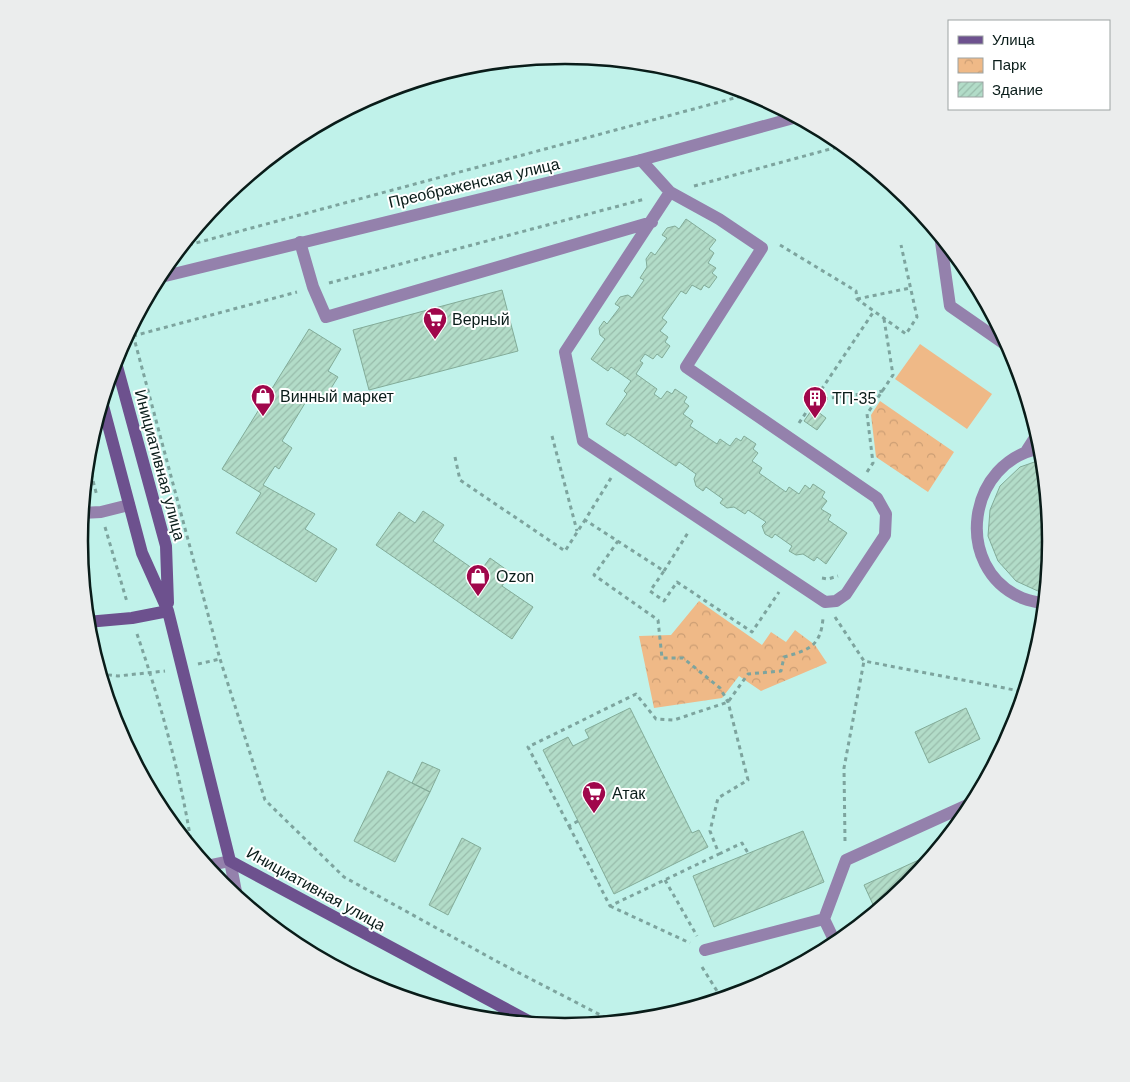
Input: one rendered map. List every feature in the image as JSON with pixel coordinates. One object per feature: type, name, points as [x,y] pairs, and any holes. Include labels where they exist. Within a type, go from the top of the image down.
[{"type":"main road","name":"Инициативная улица","points":[[119,373],[166,546],[168,611]]},
{"type":"main road","name":"Инициативная улица","points":[[105,414],[142,553],[168,611],[230,861],[518,1015]]},
{"type":"main road","points":[[95,621],[132,618],[168,611]]},
{"type":"street","name":"Преображенская улица","points":[[169,275],[641,160],[788,119]]},
{"type":"street","points":[[641,160],[670,192],[719,219],[762,248],[686,366],[877,498],[886,514],[885,535],[846,594],[836,601],[825,602],[583,441],[565,352],[670,192]]},
{"type":"street","points":[[300,242],[313,287],[326,317],[652,222]]},
{"type":"street","points":[[942,247],[950,306],[997,338]]},
{"type":"street","points":[[1032,443],[1027,450],[1001,467],[982,492],[975,522],[980,553],[997,580],[1022,598],[1038,602]]},
{"type":"street","points":[[1027,450],[1033,449]]},
{"type":"street","points":[[89,513],[101,512],[129,505]]},
{"type":"street","points":[[832,936],[824,919],[846,860],[961,808]]},
{"type":"street","points":[[214,864],[230,861],[235,885]]},
{"type":"street","points":[[705,950],[824,919]]},
{"type":"path","points":[[191,244],[739,97]]},
{"type":"path","points":[[134,336],[835,148]]},
{"type":"path","points":[[778,245],[856,291],[857,300],[906,334],[917,317],[900,245]]},
{"type":"path","points":[[857,300],[910,288]]},
{"type":"path","points":[[789,437],[874,312]]},
{"type":"path","points":[[858,484],[873,463],[867,414],[893,375],[884,318]]},
{"type":"path","points":[[133,338],[220,658],[264,800],[344,877],[498,962],[603,1016]]},
{"type":"path","points":[[815,400],[882,391]]},
{"type":"path","points":[[552,436],[577,532]]},
{"type":"path","points":[[454,457],[460,480],[565,551],[619,465]]},
{"type":"path","points":[[92,478],[132,618],[151,674],[185,805],[190,837]]},
{"type":"path","points":[[698,517],[650,591],[664,601],[677,582],[752,632],[788,578]]},
{"type":"path","points":[[585,520],[664,571]]},
{"type":"path","points":[[618,541],[594,575],[658,620],[662,658],[683,658],[720,688],[728,702],[748,780],[718,798],[710,831],[720,854]]},
{"type":"path","points":[[705,950],[610,906],[528,747],[636,694],[656,719],[674,720],[728,702],[748,674],[781,671],[784,657],[810,650],[822,633],[825,602],[838,575]]},
{"type":"path","points":[[825,602],[864,661],[844,768],[846,860]]},
{"type":"path","points":[[864,661],[1018,691]]},
{"type":"path","points":[[107,675],[151,674]]},
{"type":"path","points":[[569,826],[578,821]]},
{"type":"path","points":[[610,906],[742,843],[748,853]]},
{"type":"path","points":[[665,880],[705,950]]},
{"type":"path","points":[[686,941],[691,949]]},
{"type":"path","points":[[702,966],[718,993]]},
{"type":"green space","points":[[920,344],[992,394],[967,429],[895,379]]},
{"type":"green space","points":[[880,401],[954,452],[928,492],[876,457],[871,415]]},
{"type":"green space","points":[[699,601],[762,645],[771,632],[786,642],[795,630],[815,645],[827,663],[761,691],[739,676],[722,698],[654,708],[639,636],[671,635]]},
{"type":"building","points":[[686,219],[716,240],[709,249],[714,253],[708,263],[716,268],[712,273],[717,277],[709,288],[704,285],[701,290],[692,285],[686,294],[681,291],[662,318],[667,322],[660,331],[668,337],[665,342],[670,346],[662,358],[657,354],[653,359],[645,354],[640,361],[643,363],[636,374],[657,389],[654,394],[661,399],[667,391],[672,394],[675,389],[687,397],[684,402],[689,406],[683,414],[693,421],[690,426],[717,444],[720,439],[730,446],[736,438],[741,441],[744,436],[756,444],[753,449],[758,453],[752,461],[762,468],[759,473],[786,492],[789,487],[799,494],[805,485],[810,489],[813,484],[825,492],[822,497],[827,501],[821,509],[831,515],[828,520],[847,533],[826,564],[817,557],[814,561],[803,554],[796,555],[789,551],[792,546],[775,534],[772,538],[765,534],[762,526],[766,522],[748,510],[745,514],[734,507],[727,508],[720,503],[723,499],[706,487],[703,491],[696,486],[694,479],[696,474],[679,462],[676,466],[627,433],[625,436],[606,424],[627,394],[624,391],[631,381],[611,367],[608,371],[591,359],[605,339],[600,335],[599,328],[604,321],[607,324],[620,307],[615,304],[620,297],[628,295],[632,298],[644,280],[640,278],[647,267],[646,259],[651,252],[655,255],[667,238],[662,235],[667,228],[675,226],[679,229]]},
{"type":"building","name":"Верный","points":[[502,290],[518,351],[369,390],[353,330]]},
{"type":"building","points":[[309,329],[341,349],[328,371],[338,377],[325,398],[313,390],[282,441],[292,448],[279,469],[275,466],[263,485],[315,514],[305,529],[337,549],[316,582],[236,533],[261,493],[222,469]]},
{"type":"building","name":"ТП-35","points":[[813,408],[826,418],[817,430],[804,421]]},
{"type":"building","points":[[1035,462],[1041,510],[1042,541],[1039,592],[1016,581],[998,561],[988,536],[990,510],[1000,486],[1020,467]]},
{"type":"building","points":[[423,511],[444,525],[433,541],[479,573],[490,558],[511,573],[502,586],[533,607],[512,639],[376,545],[399,512],[415,523]]},
{"type":"building","points":[[630,708],[692,833],[699,830],[708,847],[614,894],[543,750],[568,737],[573,746],[589,738],[585,730]]},
{"type":"building","points":[[966,708],[980,739],[929,763],[915,732]]},
{"type":"building","points":[[422,762],[440,770],[430,792],[412,783]]},
{"type":"building","points":[[388,771],[430,792],[395,862],[354,841]]},
{"type":"building","points":[[803,831],[824,882],[714,927],[693,876]]},
{"type":"building","points":[[462,838],[481,848],[448,915],[429,905]]},
{"type":"building","points":[[921,859],[873,905],[864,885]]},
{"type":"place","name":"Верный","points":[[435,340]]},
{"type":"place","name":"Винный маркет","points":[[263,417]]},
{"type":"place","name":"ТП-35","points":[[815,419]]},
{"type":"place","name":"Ozon","points":[[478,597]]},
{"type":"place","name":"Атак","points":[[594,814]]}]
